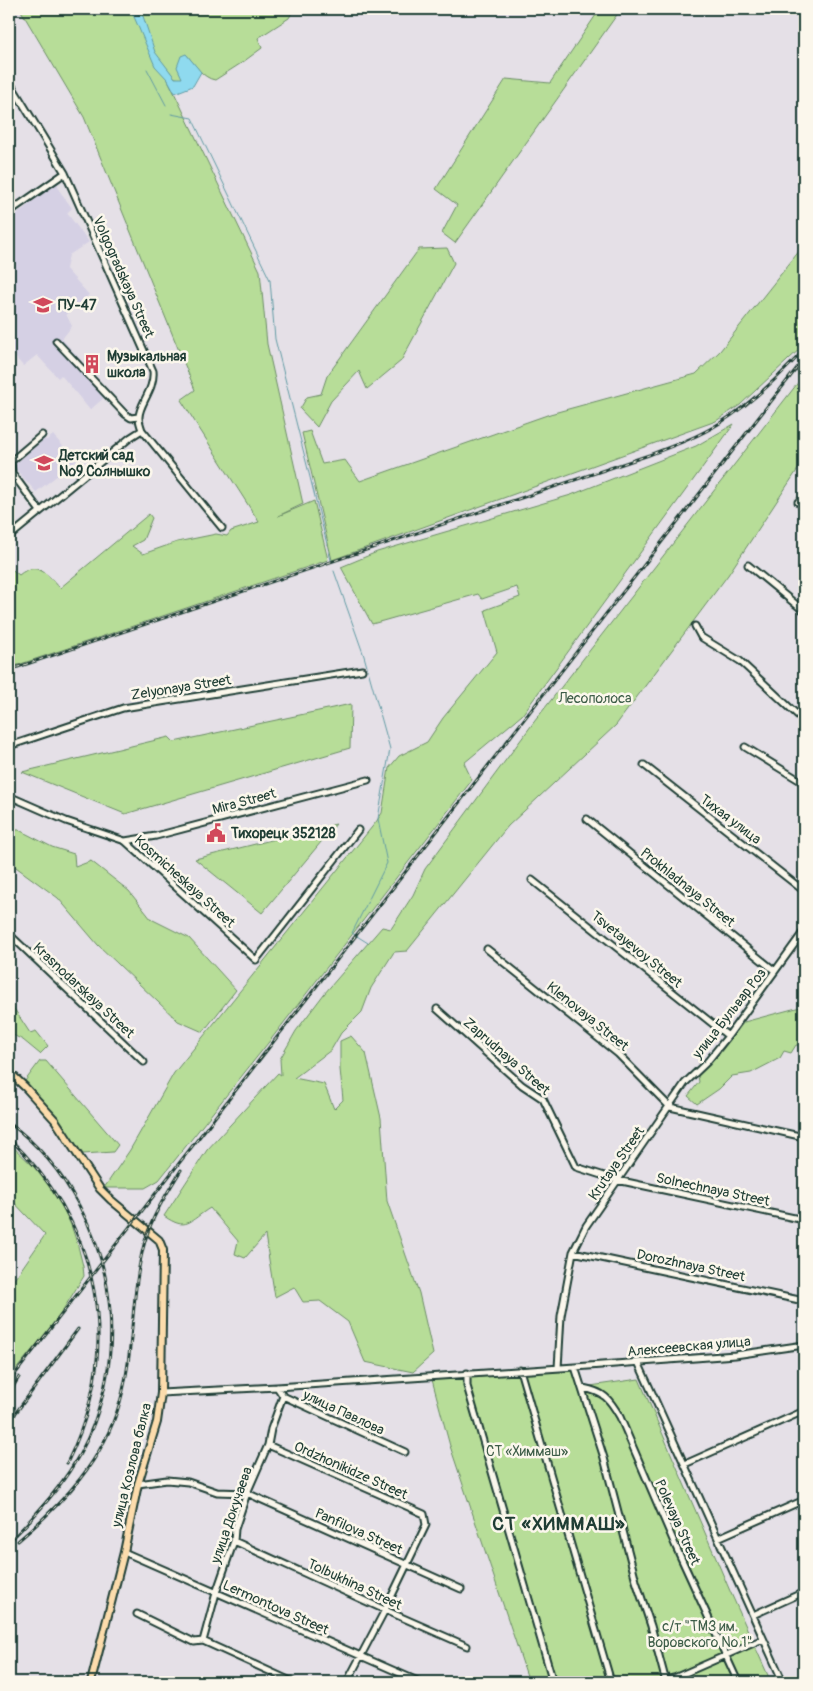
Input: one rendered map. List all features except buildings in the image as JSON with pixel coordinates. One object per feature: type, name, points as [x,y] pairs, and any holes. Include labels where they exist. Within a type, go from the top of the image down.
[{"type":"main road","name":"улица Козлова балка","points":[[9,1072],[55,1120],[100,1189],[159,1240],[163,1250],[161,1393],[154,1433],[138,1484],[124,1552],[91,1682]]},
{"type":"street","name":"Volgogradskaya Street","points":[[9,81],[11,90],[65,173],[153,372],[151,387],[138,416]]},
{"type":"street","points":[[9,212],[65,173]]},
{"type":"street","points":[[56,340],[125,414],[131,418],[138,416],[142,430],[222,528]]},
{"type":"street","points":[[9,537],[142,430]]},
{"type":"street","points":[[40,511],[12,472],[10,461],[42,435]]},
{"type":"street","points":[[798,502],[804,507]]},
{"type":"street","points":[[748,566],[804,611]]},
{"type":"street","points":[[695,626],[702,637],[740,661],[804,721]]},
{"type":"street","name":"Zelyonaya Street","points":[[9,746],[123,708],[362,670]]},
{"type":"street","points":[[745,747],[804,783]]},
{"type":"street","name":"Тихая улица","points":[[644,765],[804,891]]},
{"type":"street","name":"Mira Street","points":[[125,841],[156,836],[368,780]]},
{"type":"street","name":"Kosmicheskaya Street","points":[[9,796],[66,821],[125,841],[256,960],[358,830]]},
{"type":"street","name":"Prokhladnaya Street","points":[[587,819],[775,971]]},
{"type":"street","name":"Tsvetayevoy Street","points":[[532,880],[728,1036]]},
{"type":"street","name":"улица Бульвар Роз","points":[[670,1107],[685,1083],[707,1062],[728,1036],[804,931]]},
{"type":"street","name":"Krasnodarskaya Street","points":[[9,934],[144,1062]]},
{"type":"street","name":"Klenovaya Street","points":[[487,949],[618,1054],[670,1107]]},
{"type":"street","name":"Zaprudnaya Street","points":[[437,1008],[522,1085],[543,1099],[576,1167],[617,1180]]},
{"type":"street","points":[[670,1107],[804,1137]]},
{"type":"street","name":"Krutaya Street","points":[[558,1368],[561,1316],[574,1252],[586,1226],[670,1107]]},
{"type":"street","name":"Solnechnaya Street","points":[[617,1180],[804,1220]]},
{"type":"street","name":"Dorozhnaya Street","points":[[574,1252],[804,1301]]},
{"type":"street","name":"Алексеевская улица","points":[[161,1393],[575,1367],[735,1355],[804,1345]]},
{"type":"street","points":[[638,1362],[686,1464],[783,1682]]},
{"type":"street","points":[[575,1367],[604,1458],[636,1581],[665,1681],[675,1680],[763,1638]]},
{"type":"street","points":[[520,1370],[611,1682]]},
{"type":"street","points":[[467,1373],[467,1386],[553,1682]]},
{"type":"street","name":"улица Павлова","points":[[277,1387],[283,1396],[405,1452]]},
{"type":"street","name":"Polevaya Street","points":[[583,1388],[597,1390],[610,1400],[620,1417],[738,1682]]},
{"type":"street","name":"улица Докучаева","points":[[203,1641],[247,1493],[268,1445],[271,1429],[283,1396]]},
{"type":"street","points":[[686,1464],[804,1411]]},
{"type":"street","name":"Ordzhonikidze Street","points":[[268,1445],[424,1514],[426,1525],[406,1564]]},
{"type":"street","points":[[138,1484],[174,1481],[188,1482],[217,1492],[247,1493]]},
{"type":"street","name":"Panfilova Street","points":[[247,1493],[461,1589]]},
{"type":"street","points":[[718,1538],[804,1500]]},
{"type":"street","name":"Tolbukhina Street","points":[[234,1541],[467,1646]]},
{"type":"street","name":"Lermontova Street","points":[[124,1552],[420,1682]]},
{"type":"street","points":[[347,1682],[385,1610],[406,1564]]},
{"type":"street","points":[[753,1615],[804,1592]]},
{"type":"street","points":[[137,1614],[194,1642],[203,1641],[293,1682]]},
{"type":"street","points":[[796,1682],[804,1679]]},
{"type":"shaded area","name":"ПУ-47","points":[[57,181],[59,190],[72,208],[67,213],[89,242],[69,255],[66,269],[89,295],[66,314],[72,326],[62,339],[128,414],[106,396],[90,410],[61,375],[58,378],[37,355],[23,366],[9,350],[9,221]]},
{"type":"shaded area","name":"Детский сад №9 Солнышко","points":[[53,435],[76,461],[36,492],[13,466],[42,439],[47,440]]},
{"type":"green space","points":[[20,9],[294,9],[289,18],[258,38],[262,48],[215,80],[202,73],[186,54],[182,79],[175,78],[156,55],[260,271],[267,344],[303,504],[278,516],[314,501],[328,560],[9,668],[9,567],[19,575],[31,569],[42,571],[60,588],[149,514],[152,518],[143,540],[132,546],[143,554],[177,542],[216,534],[227,536],[231,531],[259,522],[181,400],[195,390],[84,117]]},
{"type":"green space","points":[[600,9],[621,9],[455,243],[442,233],[457,205],[436,189],[506,79],[550,83]]},
{"type":"green space","points":[[804,245],[804,345],[740,405],[716,421],[332,560],[302,433],[310,431],[322,464],[345,460],[360,481],[550,414],[696,374],[720,351]]},
{"type":"green space","points":[[447,248],[454,263],[401,361],[367,389],[359,371],[331,401],[317,427],[300,409],[307,397],[321,394],[327,376],[419,249]]},
{"type":"green space","name":"Лесополоса","points":[[804,375],[804,460],[728,575],[616,725],[508,826],[407,951],[394,952],[371,988],[362,1012],[341,1033],[331,1050],[294,1078],[324,1084],[334,1109],[343,1100],[340,1041],[351,1036],[366,1053],[381,1118],[387,1201],[419,1293],[433,1354],[413,1372],[365,1362],[348,1322],[320,1301],[303,1302],[294,1287],[275,1297],[265,1235],[245,1258],[235,1254],[238,1241],[210,1208],[188,1223],[183,1224],[172,1221],[164,1216],[207,1150],[278,1073],[281,1075],[280,1059],[296,1031],[324,994],[382,927],[391,929],[413,895],[425,869],[534,722]]},
{"type":"green space","points":[[734,424],[522,715],[464,763],[472,780],[159,1180],[145,1188],[104,1188],[130,1150],[174,1073],[376,822],[382,813],[389,768],[399,756],[427,742],[443,718],[497,652],[485,610],[520,597],[517,587],[482,599],[478,594],[372,624],[341,567],[377,552],[571,495],[696,446]]},
{"type":"green space","points":[[351,704],[350,748],[125,814],[22,772],[169,737],[174,742]]},
{"type":"green space","points":[[336,824],[262,913],[195,859]]},
{"type":"green space","points":[[9,830],[19,830],[52,847],[74,854],[75,867],[91,861],[129,891],[151,919],[189,938],[236,990],[203,1032],[178,1021],[98,945],[58,898],[9,862]]},
{"type":"green space","points":[[9,1001],[30,1033],[36,1031],[48,1046],[40,1054],[23,1040],[9,1033]]},
{"type":"green space","points":[[804,1006],[804,1046],[796,1045],[791,1053],[784,1051],[780,1058],[751,1073],[732,1076],[719,1089],[697,1104],[688,1096],[699,1082],[698,1076],[717,1057],[744,1022]]},
{"type":"green space","points":[[804,1046],[804,1061],[798,1060]]},
{"type":"green space","points":[[40,1061],[46,1061],[118,1145],[113,1152],[83,1154],[51,1110],[25,1081]]},
{"type":"green space","points":[[9,1143],[33,1166],[48,1184],[64,1210],[78,1246],[84,1276],[56,1321],[9,1378],[9,1287],[45,1235],[9,1197]]},
{"type":"green space","name":"СТ «Химмаш»","points":[[575,1367],[583,1387],[639,1379],[771,1682],[529,1682],[450,1446],[431,1376]]},
{"type":"water","points":[[132,12],[143,16],[155,52],[175,78],[182,78],[177,67],[181,56],[186,54],[201,72],[193,86],[175,93],[168,80],[155,66]]},
{"type":"waterway","points":[[147,69],[166,105]]},
{"type":"waterway","points":[[171,114],[192,118],[270,280],[275,339],[331,560]]},
{"type":"waterway","points":[[334,571],[364,656],[390,749],[378,819],[387,863],[352,933],[368,943]]},
{"type":"railway","points":[[9,670],[676,445],[712,428],[743,407],[804,350]]},
{"type":"railway","points":[[9,1382],[804,359]]},
{"type":"railway","points":[[9,1123],[30,1140],[49,1160],[79,1206],[91,1231],[107,1284],[111,1325],[106,1381],[99,1409],[87,1440],[58,1487],[9,1542]]},
{"type":"railway","points":[[9,1138],[40,1173],[65,1210],[83,1249],[94,1290],[98,1333],[95,1376],[85,1419],[67,1463]]},
{"type":"railway","points":[[18,1541],[51,1511],[80,1479],[92,1462],[113,1423],[125,1382],[137,1281],[145,1241],[165,1196],[181,1170]]},
{"type":"railway","points":[[9,1422],[78,1329]]},
{"type":"railway","points":[[9,1394],[19,1377]]},
{"type":"place","name":"ПУ-47","points":[[43,305]]},
{"type":"place","name":"Музыкальная школа","points":[[92,364]]},
{"type":"place","name":"Детский сад №9 Солнышко","points":[[44,463]]},
{"type":"place","name":"Тихорецк 352128","points":[[216,833]]},
{"type":"district","name":"СТ «ХИММАШ»","points":[[559,1523]]},
{"type":"park label","name":"с/т \"ТМЗ им. Воровского № 1\"","points":[[700,1634]]}]
